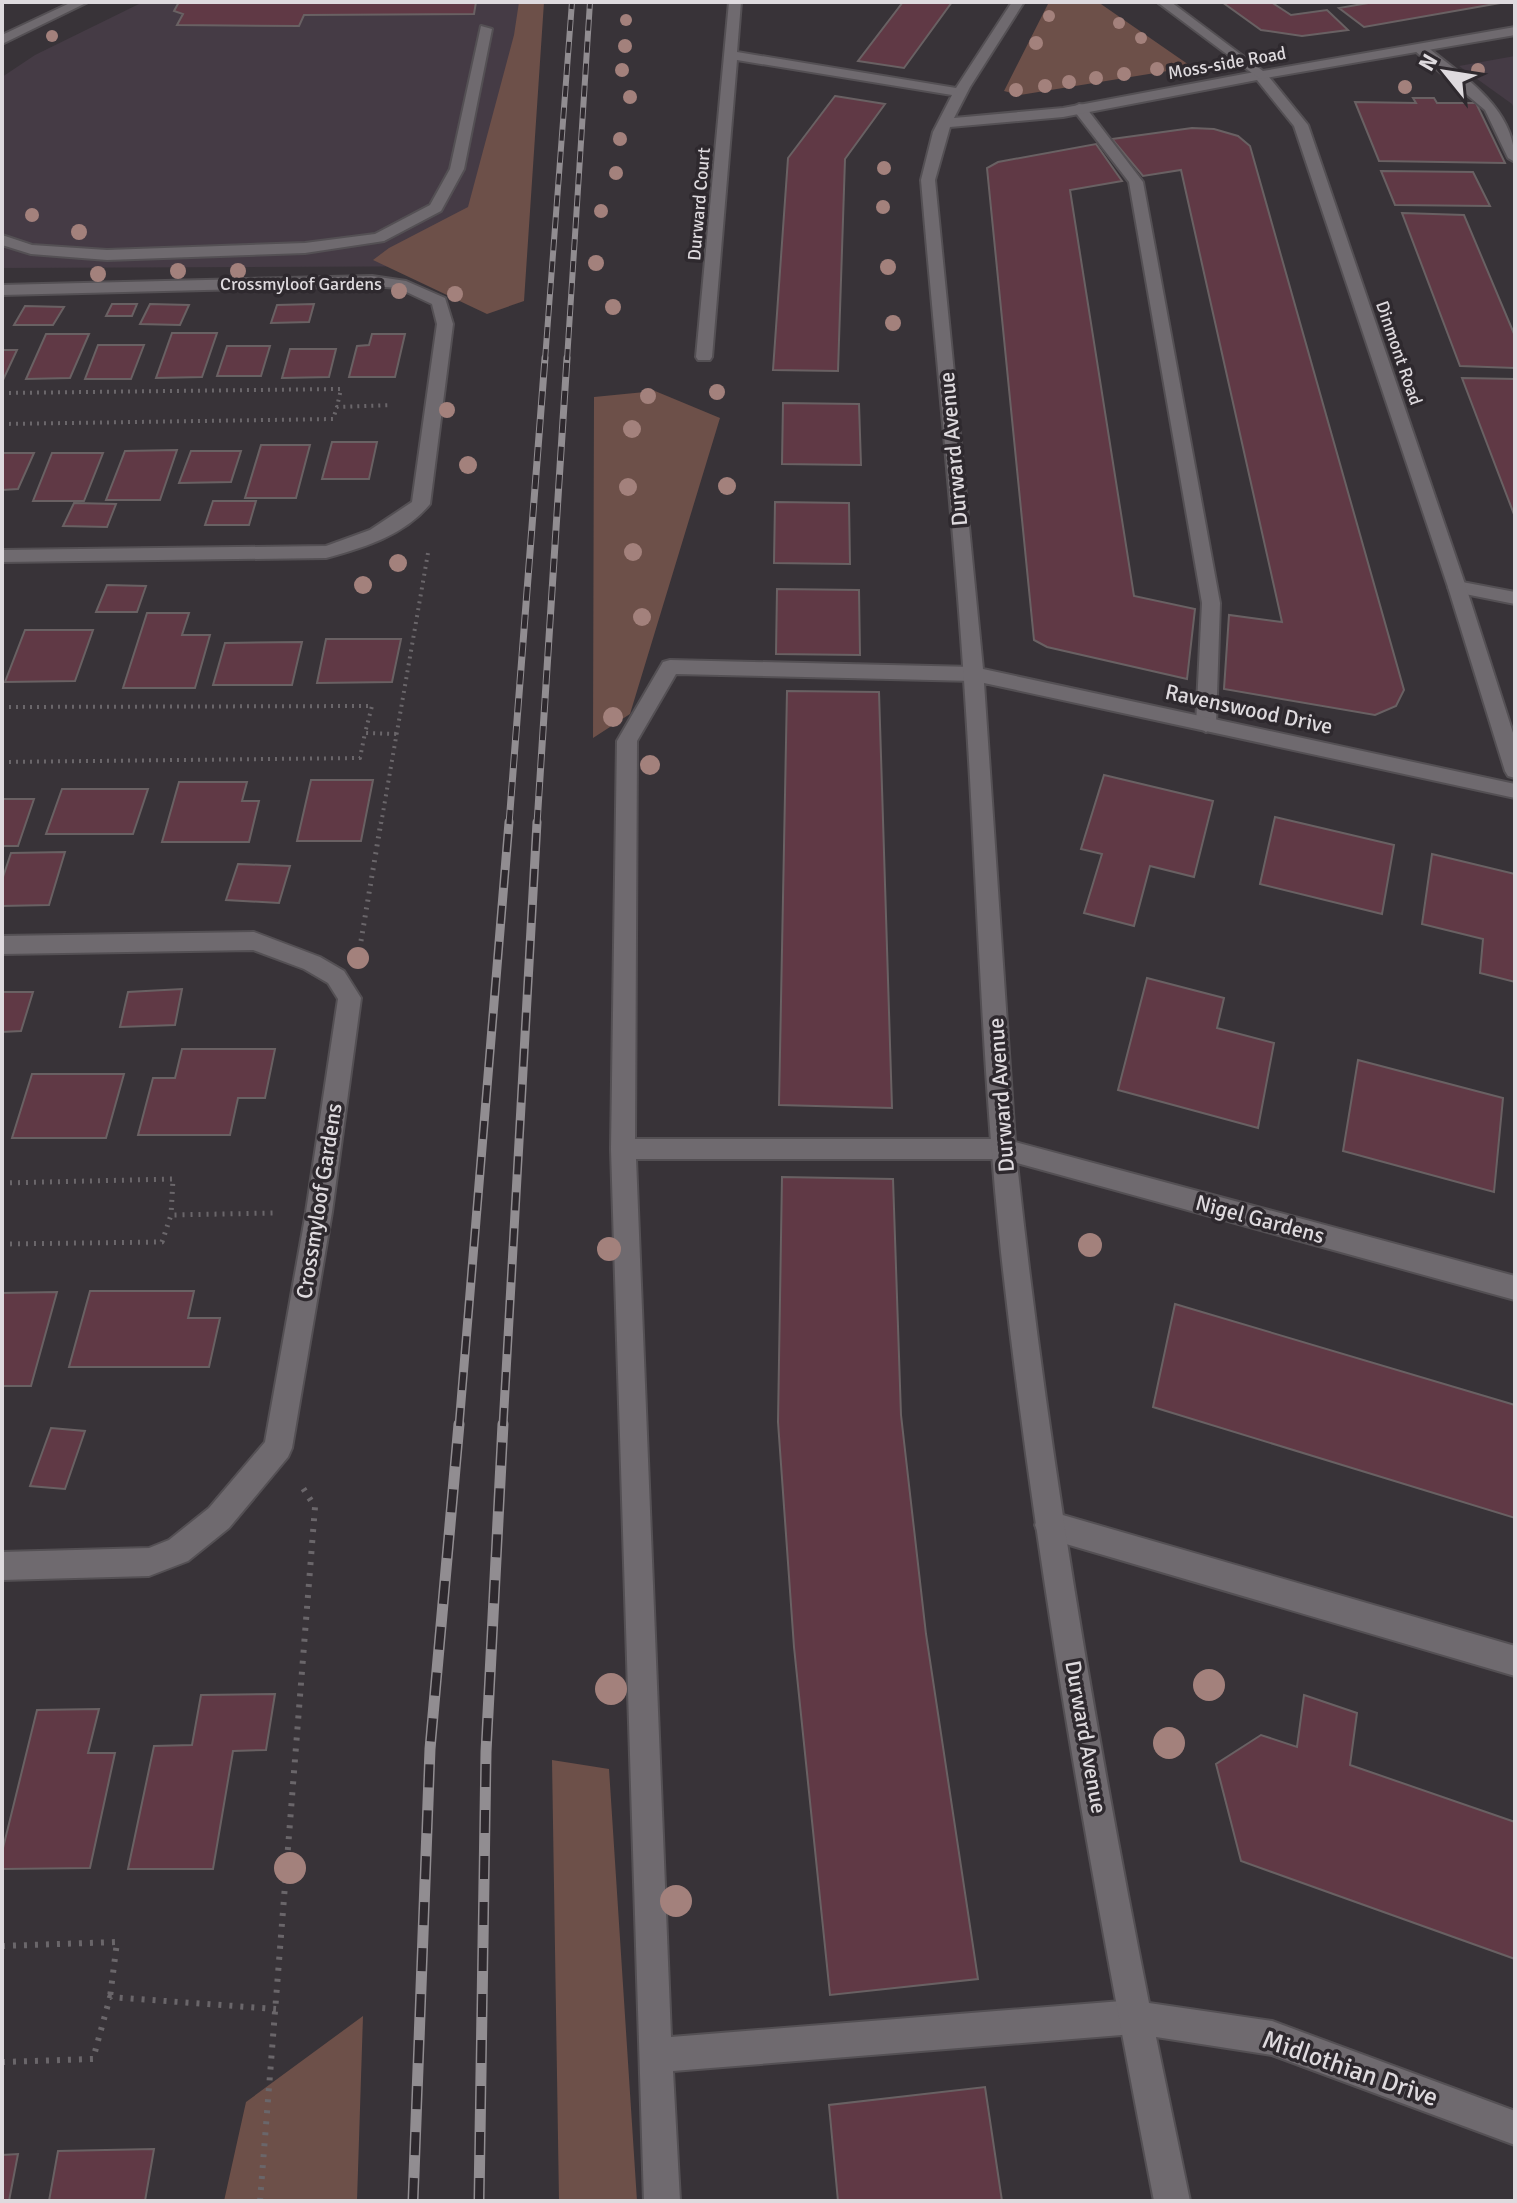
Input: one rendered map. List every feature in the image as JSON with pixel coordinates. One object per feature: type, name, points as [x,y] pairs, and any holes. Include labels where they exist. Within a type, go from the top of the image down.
[{"type":"street","points":[[2,40],[82,2]]},
{"type":"street","name":"Durward Court","points":[[704,357],[735,2]]},
{"type":"street","name":"Durward Avenue","points":[[1018,2],[944,123],[930,160],[928,180],[974,674],[1004,1149],[1019,1300],[1049,1525],[1134,2017],[1172,2201]]},
{"type":"street","name":"Dinmont Road","points":[[1163,2],[1260,75],[1301,125],[1457,587],[1515,771]]},
{"type":"street","points":[[2,240],[31,249],[107,255],[305,248],[379,238],[436,208],[457,169],[486,29]]},
{"type":"street","name":"Moss-side Road","points":[[944,123],[1001,121],[1515,31]]},
{"type":"street","points":[[1420,48],[1491,108],[1515,158]]},
{"type":"street","points":[[730,55],[962,93]]},
{"type":"street","points":[[1079,108],[1136,182],[1211,603],[1206,725]]},
{"type":"street","name":"Crossmyloof Gardens","points":[[2,290],[372,281],[401,284],[439,301],[445,324],[421,504]]},
{"type":"street","points":[[2,556],[326,552],[356,545],[389,531],[421,504]]},
{"type":"street","points":[[1457,587],[1515,598]]},
{"type":"street","name":"Ravenswood Drive","points":[[623,1149],[627,741],[670,667],[974,674],[1515,791]]},
{"type":"street","points":[[2,945],[254,941],[336,977],[350,998]]},
{"type":"street","name":"Crossmyloof Gardens","points":[[278,1448],[319,1212],[350,998]]},
{"type":"street","points":[[623,1149],[662,2201]]},
{"type":"street","name":"Nigel Gardens","points":[[623,1149],[1004,1149],[1515,1288]]},
{"type":"street","points":[[2,1566],[149,1562],[178,1551],[219,1518],[278,1448]]},
{"type":"street","points":[[1049,1525],[1515,1661]]},
{"type":"street","name":"Midlothian Drive","points":[[655,2055],[1134,2017],[1272,2038],[1515,2128]]},
{"type":"path","points":[[2,393],[341,389],[333,419],[2,424]]},
{"type":"path","points":[[337,407],[435,403]]},
{"type":"path","points":[[350,998],[399,734],[430,542],[421,504]]},
{"type":"path","points":[[2,707],[372,706],[360,758],[2,762]]},
{"type":"path","points":[[365,733],[399,734]]},
{"type":"path","points":[[2,1183],[173,1179],[171,1215],[162,1242],[2,1244]]},
{"type":"path","points":[[171,1215],[319,1212]]},
{"type":"path","points":[[260,2201],[315,1507],[278,1448]]},
{"type":"path","points":[[2,1946],[117,1942],[110,1997],[93,2059],[2,2062]]},
{"type":"path","points":[[110,1997],[277,2009]]},
{"type":"shaded area","points":[[143,2],[532,2],[500,266],[2,268],[2,77],[35,55]]},
{"type":"shaded area","points":[[519,2],[544,2],[524,301],[487,314],[373,260],[389,248],[468,207],[514,35]]},
{"type":"shaded area","points":[[1049,2],[1098,2],[1192,67],[1020,95],[1004,91]]},
{"type":"shaded area","points":[[1515,56],[1515,111],[1512,104],[1459,66]]},
{"type":"shaded area","points":[[655,391],[720,418],[630,714],[593,738],[594,397]]},
{"type":"shaded area","points":[[552,1760],[609,1769],[637,2201],[559,2201]]},
{"type":"shaded area","points":[[363,2016],[357,2201],[224,2201],[246,2102]]},
{"type":"building","points":[[179,2],[476,2],[474,14],[304,15],[299,26],[177,25],[183,14],[174,11]]},
{"type":"building","points":[[903,2],[952,2],[904,68],[858,61]]},
{"type":"building","points":[[1222,2],[1271,2],[1291,15],[1327,10],[1348,30],[1302,36],[1261,30]]},
{"type":"building","points":[[1374,2],[1506,2],[1364,27],[1339,8]]},
{"type":"building","points":[[835,96],[885,104],[845,159],[838,371],[773,370],[788,158]]},
{"type":"building","points":[[1413,98],[1434,98],[1437,103],[1476,103],[1505,163],[1379,161],[1355,102],[1416,103]]},
{"type":"building","points":[[1192,128],[1214,129],[1238,136],[1250,146],[1404,690],[1396,706],[1375,715],[1224,689],[1229,615],[1282,622],[1181,170],[1143,176],[1112,139]]},
{"type":"building","points":[[1096,144],[1122,181],[1070,190],[1134,596],[1195,609],[1187,679],[1047,647],[1034,640],[987,168],[998,162]]},
{"type":"building","points":[[1381,171],[1473,172],[1490,206],[1395,205]]},
{"type":"building","points":[[1402,213],[1464,215],[1515,336],[1515,368],[1460,366]]},
{"type":"building","points":[[112,304],[137,304],[132,316],[106,316]]},
{"type":"building","points":[[150,304],[189,305],[180,325],[140,324]]},
{"type":"building","points":[[314,304],[309,322],[271,323],[277,305]]},
{"type":"building","points":[[25,306],[64,307],[53,325],[14,325]]},
{"type":"building","points":[[172,333],[217,333],[202,377],[156,378]]},
{"type":"building","points":[[46,334],[89,334],[70,378],[26,379]]},
{"type":"building","points":[[372,334],[405,334],[395,377],[349,377],[357,346],[369,345]]},
{"type":"building","points":[[98,345],[144,345],[131,379],[85,379]]},
{"type":"building","points":[[227,346],[270,346],[261,376],[217,376]]},
{"type":"building","points":[[290,349],[336,349],[329,377],[282,378]]},
{"type":"building","points":[[2,350],[17,350],[3,380],[2,380]]},
{"type":"building","points":[[1462,378],[1515,379],[1515,517]]},
{"type":"building","points":[[783,403],[859,404],[861,465],[782,464]]},
{"type":"building","points":[[332,442],[377,442],[369,479],[322,479]]},
{"type":"building","points":[[261,445],[310,445],[296,498],[245,498]]},
{"type":"building","points":[[177,450],[160,500],[106,500],[125,451]]},
{"type":"building","points":[[191,451],[241,451],[231,482],[179,483]]},
{"type":"building","points":[[2,453],[34,453],[18,489],[2,490]]},
{"type":"building","points":[[52,453],[103,453],[84,501],[33,501]]},
{"type":"building","points":[[213,501],[256,501],[249,525],[205,525]]},
{"type":"building","points":[[775,502],[849,503],[850,564],[774,563]]},
{"type":"building","points":[[74,503],[116,504],[107,527],[63,526]]},
{"type":"building","points":[[107,585],[146,586],[137,612],[96,612]]},
{"type":"building","points":[[777,589],[859,590],[860,655],[776,654]]},
{"type":"building","points":[[147,613],[189,613],[182,635],[210,635],[195,688],[123,688]]},
{"type":"building","points":[[25,630],[93,630],[75,681],[5,682]]},
{"type":"building","points":[[326,639],[401,639],[392,682],[317,683]]},
{"type":"building","points":[[302,642],[292,685],[213,685],[225,643]]},
{"type":"building","points":[[787,691],[879,692],[892,1108],[779,1105]]},
{"type":"building","points":[[1104,775],[1213,801],[1194,877],[1150,866],[1134,926],[1084,913],[1102,854],[1081,849]]},
{"type":"building","points":[[311,780],[373,780],[361,841],[297,841]]},
{"type":"building","points":[[179,782],[247,782],[242,801],[259,801],[249,842],[162,842]]},
{"type":"building","points":[[62,789],[148,789],[133,834],[46,834]]},
{"type":"building","points":[[2,799],[34,799],[18,846],[2,846]]},
{"type":"building","points":[[1275,817],[1394,845],[1382,914],[1260,884]]},
{"type":"building","points":[[65,852],[49,905],[2,906],[2,880],[11,853]]},
{"type":"building","points":[[1432,854],[1515,874],[1515,982],[1480,973],[1483,939],[1422,924]]},
{"type":"building","points":[[238,864],[290,866],[279,903],[226,900]]},
{"type":"building","points":[[1147,978],[1224,998],[1217,1028],[1274,1043],[1258,1128],[1118,1090]]},
{"type":"building","points":[[182,989],[175,1025],[120,1027],[128,992]]},
{"type":"building","points":[[3,992],[33,992],[21,1031],[2,1032]]},
{"type":"building","points":[[182,1049],[275,1049],[265,1098],[238,1098],[230,1135],[138,1135],[153,1078],[175,1078]]},
{"type":"building","points":[[1358,1060],[1503,1098],[1494,1192],[1343,1151]]},
{"type":"building","points":[[32,1074],[124,1074],[106,1138],[12,1138]]},
{"type":"building","points":[[782,1177],[893,1179],[901,1415],[926,1634],[978,1979],[830,1995],[794,1647],[778,1422]]},
{"type":"building","points":[[90,1291],[194,1291],[188,1318],[220,1318],[209,1367],[69,1367]]},
{"type":"building","points":[[57,1292],[31,1386],[2,1386],[2,1293]]},
{"type":"building","points":[[1175,1304],[1515,1405],[1515,1518],[1153,1407]]},
{"type":"building","points":[[51,1428],[85,1431],[65,1489],[30,1486]]},
{"type":"building","points":[[275,1694],[266,1750],[233,1751],[213,1869],[128,1869],[154,1746],[192,1745],[201,1695]]},
{"type":"building","points":[[1304,1695],[1357,1713],[1350,1765],[1515,1822],[1515,1959],[1241,1861],[1216,1764],[1261,1735],[1297,1747]]},
{"type":"building","points":[[99,1709],[88,1753],[115,1753],[90,1868],[2,1869],[2,1852],[37,1710]]},
{"type":"building","points":[[985,2087],[1002,2201],[838,2201],[829,2105]]},
{"type":"building","points":[[154,2149],[145,2201],[49,2201],[58,2151]]},
{"type":"building","points":[[18,2154],[9,2201],[2,2201],[2,2155]]},
{"type":"railway","points":[[545,360],[572,2]]},
{"type":"railway","points":[[567,360],[590,2]]},
{"type":"railway","points":[[509,824],[545,358]]},
{"type":"railway","points":[[537,824],[567,358]]},
{"type":"railway","points":[[459,1426],[509,822]]},
{"type":"railway","points":[[503,1426],[537,822]]},
{"type":"railway","points":[[413,2201],[430,1749],[459,1424]]},
{"type":"railway","points":[[479,2201],[486,1752],[503,1424]]}]
